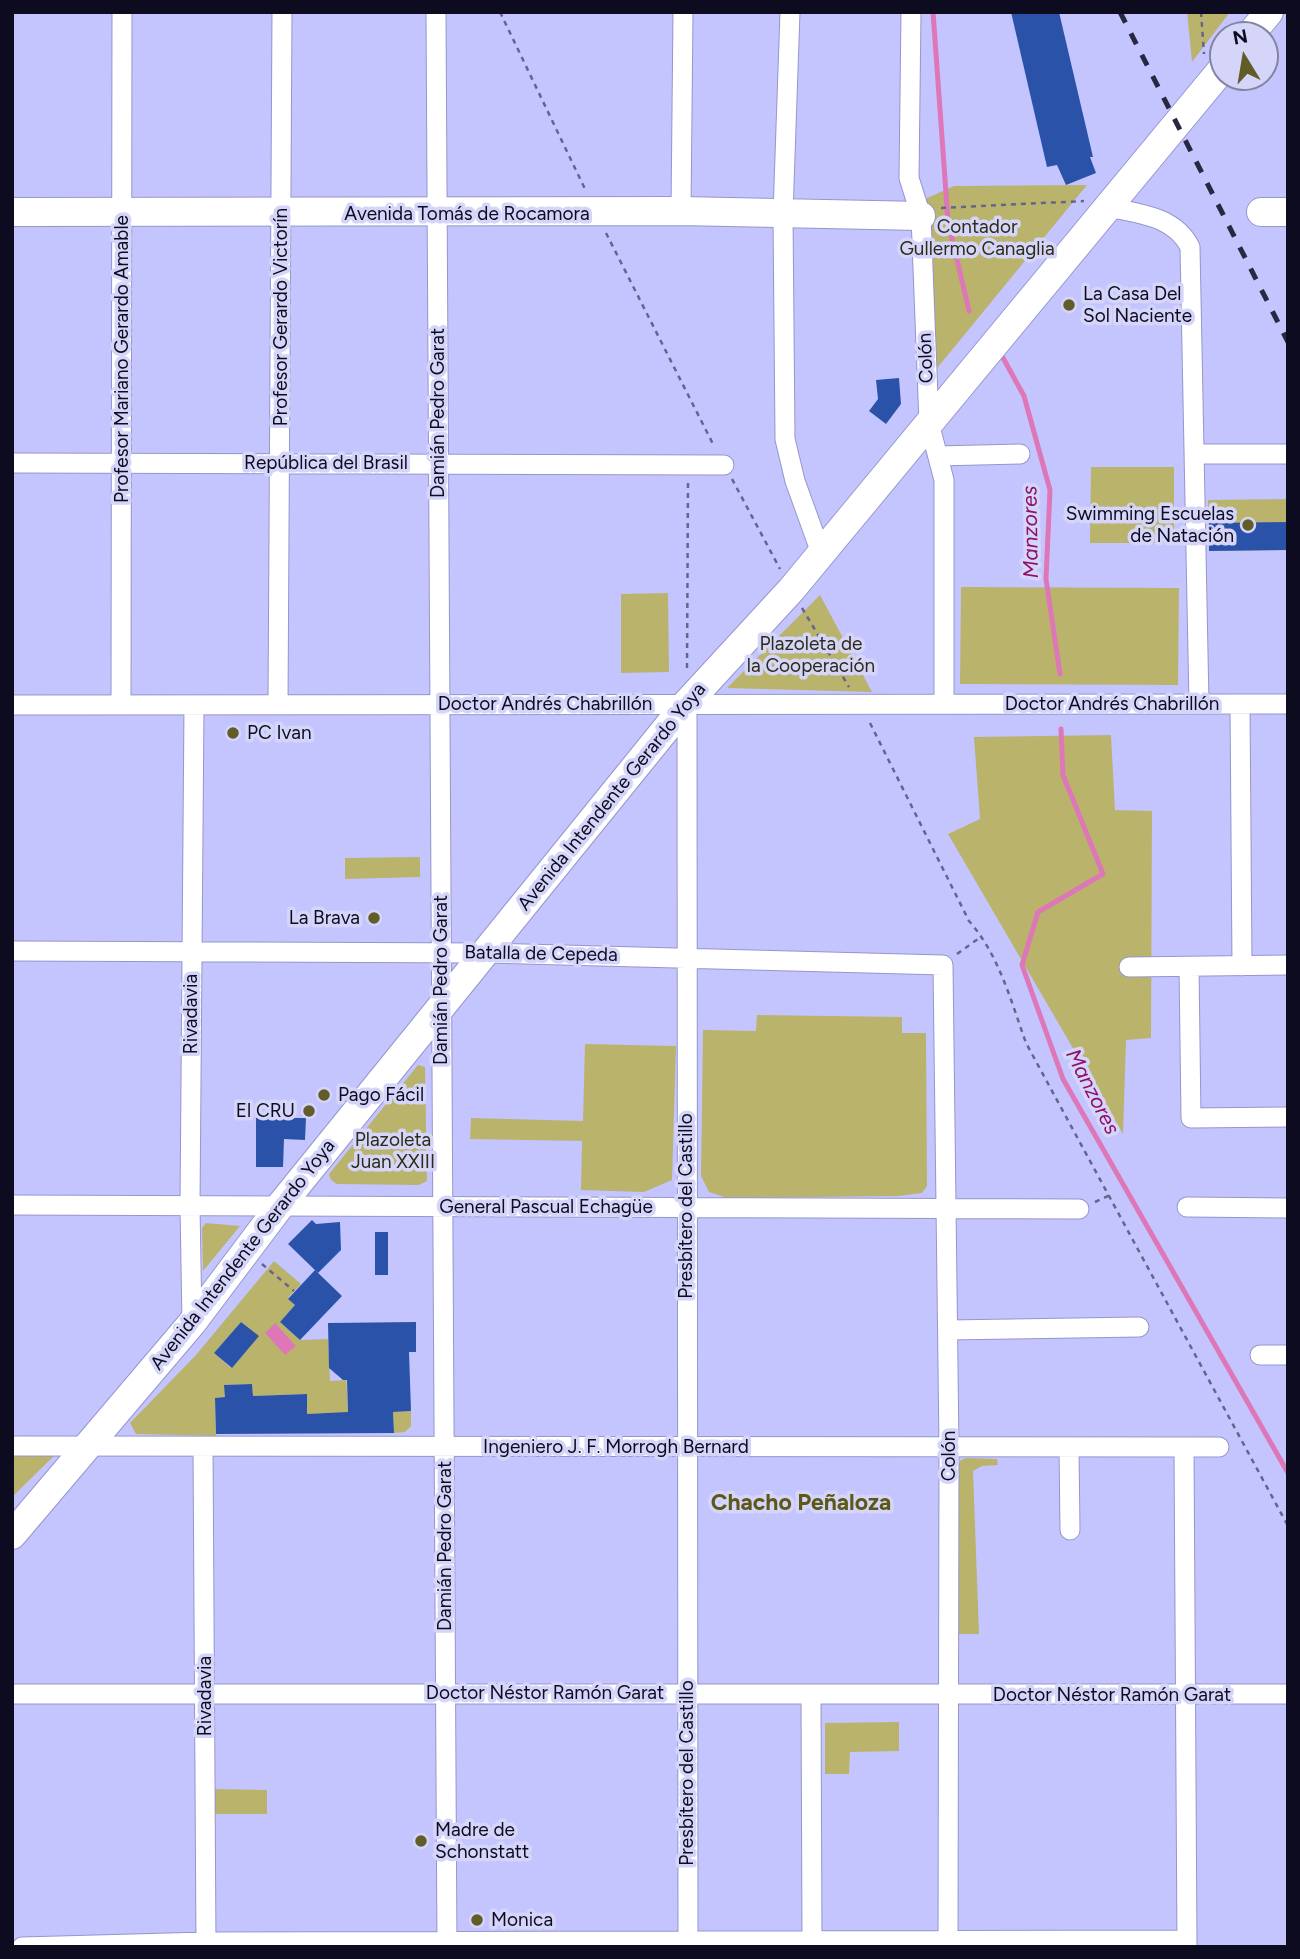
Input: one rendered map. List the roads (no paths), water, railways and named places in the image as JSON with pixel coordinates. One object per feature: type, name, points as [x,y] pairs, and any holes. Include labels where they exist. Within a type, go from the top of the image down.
[{"type":"main road","name":"Avenida Intendente Gerardo Yoya","points":[[12,1535],[192,1323],[280,1206],[687,703],[821,553],[1209,85]]},
{"type":"main road","name":"Avenida Tomás de Rocamora","points":[[12,212],[930,212]]},
{"type":"street","name":"Profesor Mariano Gerardo Amable","points":[[121,705],[122,12]]},
{"type":"street","name":"Profesor Gerardo Victorín","points":[[278,705],[282,12]]},
{"type":"street","name":"Damián Pedro Garat","points":[[436,12],[447,1944]]},
{"type":"street","points":[[681,211],[684,12]]},
{"type":"street","points":[[790,12],[783,214],[785,439],[795,481],[821,553]]},
{"type":"street","name":"Colón","points":[[911,12],[909,178],[930,212],[929,423],[944,480],[944,704]]},
{"type":"street","points":[[1108,207],[1166,220],[1183,234],[1190,247],[1199,704]]},
{"type":"street","points":[[937,456],[1020,454]]},
{"type":"street","points":[[1196,454],[1288,454]]},
{"type":"street","name":"República del Brasil","points":[[12,463],[724,465]]},
{"type":"street","name":"Presbítero del Castillo","points":[[687,703],[688,1943]]},
{"type":"street","points":[[1240,704],[1242,965]]},
{"type":"street","name":"Doctor Andrés Chabrillón","points":[[12,705],[1288,704]]},
{"type":"street","name":"Rivadavia","points":[[192,1323],[190,1206],[194,705]]},
{"type":"street","name":"Batalla de Cepeda","points":[[12,951],[441,952],[943,965]]},
{"type":"street","name":"Colón","points":[[943,965],[949,1447],[948,1944]]},
{"type":"street","points":[[1129,967],[1288,965]]},
{"type":"street","points":[[1189,967],[1191,1118],[1288,1117]]},
{"type":"street","name":"General Pascual Echagüe","points":[[12,1205],[1079,1209]]},
{"type":"street","points":[[1187,1207],[1288,1208]]},
{"type":"street","points":[[948,1330],[1139,1326]]},
{"type":"street","points":[[1260,1355],[1288,1355]]},
{"type":"street","name":"Ingeniero J. F. Morrogh Bernard","points":[[12,1446],[1219,1447]]},
{"type":"street","name":"Rivadavia","points":[[203,1446],[206,1944]]},
{"type":"street","points":[[1069,1447],[1070,1530]]},
{"type":"street","points":[[22,1947],[812,1941],[948,1944],[1187,1943],[1188,1694],[1184,1447]]},
{"type":"street","name":"Doctor Néstor Ramón Garat","points":[[12,1694],[1288,1694]]},
{"type":"street","points":[[811,1694],[812,1941]]},
{"type":"waterway","name":"Manzores","points":[[933,12],[948,221],[969,311]]},
{"type":"waterway","name":"Manzores","points":[[1002,356],[1024,396],[1050,490],[1046,579],[1060,674]]},
{"type":"waterway","name":"Manzores","points":[[1061,729],[1063,775],[1103,874],[1038,912],[1022,965],[1063,1079],[1288,1473]]},
{"type":"railway","points":[[1120,12],[1288,342]]},
{"type":"place","name":"La Casa Del Sol Naciente","points":[[1069,305]]},
{"type":"place","name":"Swimming Escuelas de Natación","points":[[1248,525]]},
{"type":"place","name":"PC Ivan","points":[[233,733]]},
{"type":"place","name":"La Brava","points":[[374,918]]},
{"type":"place","name":"Pago Fácil","points":[[324,1095]]},
{"type":"place","name":"El CRU","points":[[309,1111]]},
{"type":"place","name":"Madre de Schonstatt","points":[[421,1841]]},
{"type":"place","name":"Monica","points":[[477,1920]]},
{"type":"district","name":"Chacho Peñaloza","points":[[801,1503]]},
{"type":"park label","name":"Contador Gullermo Canaglia","points":[[977,238]]},
{"type":"park label","name":"Plazoleta de la Cooperación","points":[[811,655]]},
{"type":"park label","name":"Plazoleta Juan XXIII","points":[[393,1151]]}]
